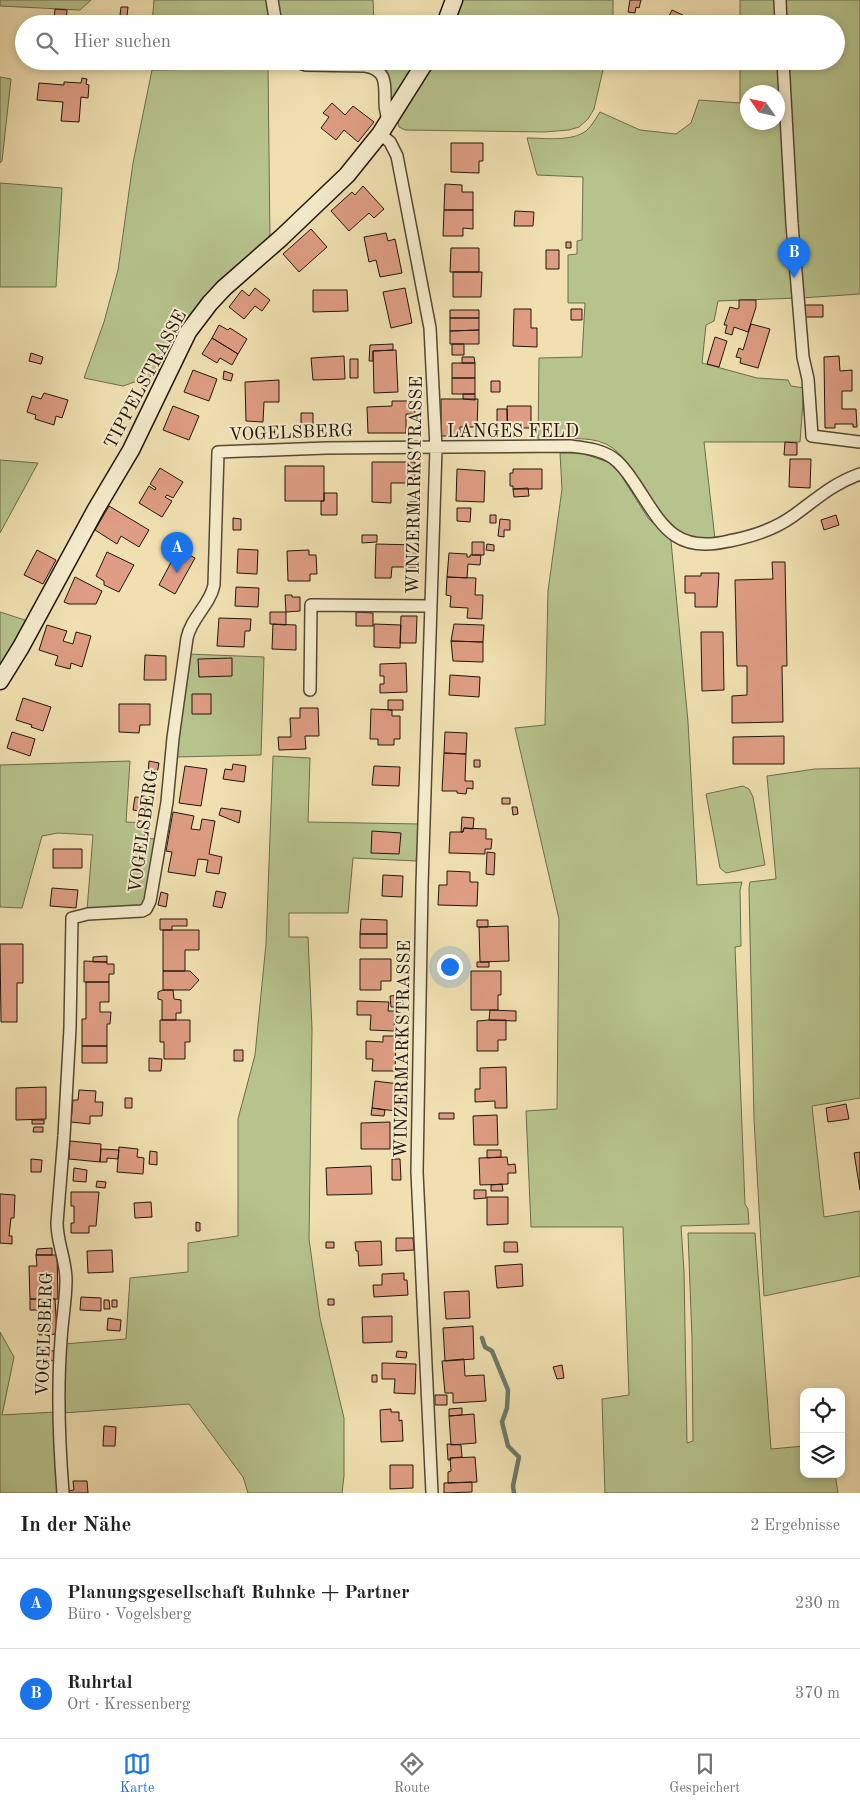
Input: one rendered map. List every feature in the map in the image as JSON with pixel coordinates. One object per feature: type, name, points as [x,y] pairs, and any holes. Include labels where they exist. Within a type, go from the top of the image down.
[{"type":"street","points":[[272,0],[274,15]]},
{"type":"street","points":[[448,15],[454,0]]},
{"type":"street","points":[[780,0],[781,15]]},
{"type":"street","points":[[376,70],[384,80],[385,112],[389,120]]},
{"type":"street","name":"TIPPELSTRASSE","points":[[0,681],[131,450],[188,332],[224,288],[281,238],[347,175],[380,134],[420,70]]},
{"type":"street","points":[[783,70],[792,224],[803,357],[808,379],[812,436],[860,442]]},
{"type":"street","name":"WINZERMARKSTRASSE","points":[[380,134],[390,142],[397,156],[430,328],[436,448],[422,885],[417,1172],[432,1493]]},
{"type":"street","name":"LANGES FELD","points":[[436,448],[570,446],[598,450],[622,466],[667,530],[684,541],[700,545],[730,541],[774,526],[793,516],[832,486],[860,474]]},
{"type":"street","name":"VOGELSBERG","points":[[63,1493],[59,1399],[60,1339],[64,1320],[66,1280],[65,1265],[57,1234],[57,1223],[65,1126],[72,918],[88,914],[142,911],[146,909],[154,890],[167,802],[186,638],[192,623],[211,596],[214,584],[218,452],[326,448],[436,448]]},
{"type":"street","name":"WINZERMARKSTRASSE","points":[[310,690],[311,605],[430,606]]},
{"type":"green space","points":[[0,0],[91,0],[80,10],[0,6]]},
{"type":"green space","points":[[154,0],[268,0],[270,15],[153,15]]},
{"type":"green space","points":[[276,0],[373,0],[374,15],[278,15]]},
{"type":"green space","points":[[461,0],[613,0],[613,15],[455,15]]},
{"type":"green space","points":[[740,0],[778,0],[779,15],[740,15]]},
{"type":"green space","points":[[781,0],[860,0],[860,294],[801,298],[786,70],[845,70],[845,15],[782,15]]},
{"type":"green space","points":[[152,70],[268,70],[270,239],[163,372],[123,386],[84,378],[104,322],[118,270],[133,163]]},
{"type":"green space","points":[[368,70],[413,70],[390,106],[386,73]]},
{"type":"green space","points":[[427,70],[603,70],[594,109],[588,119],[579,127],[569,130],[544,132],[405,130],[399,127],[398,120]]},
{"type":"green space","points":[[740,70],[782,70],[783,85],[740,85]]},
{"type":"green space","points":[[0,77],[11,79],[2,161],[0,163]]},
{"type":"green space","points":[[699,100],[740,103],[740,130],[785,130],[785,120],[797,298],[718,301],[714,321],[706,325],[702,363],[757,378],[788,380],[791,386],[804,388],[800,442],[704,442],[715,539],[692,538],[677,531],[656,508],[629,465],[619,453],[606,444],[582,439],[538,440],[539,358],[582,357],[585,303],[568,303],[568,255],[577,254],[577,241],[582,240],[583,177],[537,175],[527,138],[558,139],[573,137],[586,131],[600,112],[640,130],[676,134],[691,123]]},
{"type":"green space","points":[[0,183],[62,188],[56,287],[0,287]]},
{"type":"green space","points":[[560,453],[581,453],[608,462],[619,472],[648,518],[671,541],[688,722],[697,885],[742,882],[740,890],[741,946],[735,947],[745,1204],[748,1209],[749,1224],[681,1226],[684,1271],[687,1443],[693,1441],[688,1233],[755,1233],[771,1449],[800,1446],[800,1478],[836,1478],[838,1493],[605,1493],[602,1399],[629,1395],[623,1227],[531,1227],[526,1111],[557,1109],[559,919],[515,728],[545,725],[548,591],[562,489]]},
{"type":"green space","points":[[0,460],[38,463],[0,533]]},
{"type":"green space","points":[[0,612],[28,621],[0,672]]},
{"type":"green space","points":[[187,654],[264,657],[261,755],[176,757]]},
{"type":"green space","points":[[273,756],[310,758],[308,822],[419,824],[416,861],[353,858],[348,913],[289,913],[289,937],[308,937],[312,1029],[309,1239],[320,1318],[344,1418],[344,1476],[342,1493],[248,1493],[243,1477],[189,1404],[63,1413],[64,1344],[126,1339],[130,1278],[188,1272],[188,1243],[238,1236],[238,1119],[255,1055],[266,944]]},
{"type":"green space","points":[[130,761],[126,822],[146,823],[144,838],[156,839],[148,895],[142,904],[134,908],[87,910],[93,835],[58,833],[42,836],[22,908],[0,907],[0,765]]},
{"type":"green space","points":[[860,768],[860,1098],[812,1106],[824,1217],[860,1211],[860,1276],[764,1296],[754,1119],[749,888],[750,882],[776,879],[767,776],[815,769]]},
{"type":"green space","points":[[743,786],[749,789],[753,797],[765,865],[726,873],[720,868],[706,794]]},
{"type":"green space","points":[[0,1332],[14,1357],[2,1415],[55,1412],[61,1493],[0,1493]]},
{"type":"building","points":[[630,0],[641,0],[639,8],[636,7],[635,13],[628,12]]},
{"type":"building","points":[[121,7],[128,7],[127,15],[120,15]]},
{"type":"building","points":[[55,9],[67,10],[67,15],[54,15]]},
{"type":"building","points":[[672,10],[683,15],[670,15]]},
{"type":"building","points":[[82,78],[87,79],[86,84],[89,85],[88,98],[81,97],[79,122],[61,121],[63,102],[37,100],[39,83],[64,85],[64,82],[81,83]]},
{"type":"building","points":[[332,103],[345,115],[353,106],[374,122],[358,142],[344,130],[336,140],[321,128],[329,117],[323,113]]},
{"type":"building","points":[[451,143],[483,143],[483,161],[479,161],[479,173],[451,172]]},
{"type":"building","points":[[445,184],[462,185],[462,192],[473,192],[473,210],[444,210]]},
{"type":"building","points":[[363,186],[384,209],[374,218],[369,213],[349,231],[331,211],[352,192],[355,195]]},
{"type":"building","points":[[444,210],[473,210],[473,229],[463,228],[463,236],[443,236]]},
{"type":"building","points":[[515,211],[534,212],[533,226],[514,226]]},
{"type":"building","points":[[311,229],[327,247],[299,272],[283,254]]},
{"type":"building","points":[[386,233],[388,241],[395,239],[402,273],[380,277],[376,260],[369,262],[364,237]]},
{"type":"building","points":[[566,242],[571,242],[571,248],[566,248]]},
{"type":"building","points":[[451,248],[479,248],[479,272],[450,272]]},
{"type":"building","points":[[546,250],[559,250],[559,269],[546,269]]},
{"type":"building","points":[[453,272],[482,272],[481,297],[453,297]]},
{"type":"building","points":[[255,288],[270,300],[262,311],[255,306],[244,319],[229,307],[242,290],[249,296]]},
{"type":"building","points":[[405,288],[412,323],[391,328],[383,292]]},
{"type":"building","points":[[313,290],[347,290],[348,311],[313,312]]},
{"type":"building","points":[[739,300],[756,300],[756,307],[748,332],[734,327],[732,335],[725,333],[727,325],[724,325],[730,307],[739,308]]},
{"type":"building","points":[[805,305],[823,305],[823,317],[805,317]]},
{"type":"building","points":[[514,309],[531,309],[531,328],[537,328],[537,347],[513,346]]},
{"type":"building","points":[[571,309],[582,309],[582,320],[571,320]]},
{"type":"building","points":[[450,310],[479,310],[479,318],[450,318]]},
{"type":"building","points":[[450,318],[479,318],[479,330],[450,331]]},
{"type":"building","points":[[751,324],[770,329],[758,368],[740,363],[741,358],[736,357],[739,348],[743,350]]},
{"type":"building","points":[[219,325],[228,330],[230,328],[247,339],[238,354],[212,338]]},
{"type":"building","points":[[479,330],[479,344],[450,344],[450,331]]},
{"type":"building","points":[[715,337],[727,341],[719,367],[707,364]]},
{"type":"building","points":[[212,338],[238,354],[232,365],[220,358],[217,363],[202,354]]},
{"type":"building","points":[[393,344],[393,350],[373,351],[373,361],[369,361],[370,345]]},
{"type":"building","points":[[452,344],[464,344],[464,355],[452,355]]},
{"type":"building","points":[[396,350],[398,392],[374,393],[373,351]]},
{"type":"building","points":[[31,353],[43,357],[41,364],[29,361]]},
{"type":"building","points":[[344,356],[345,379],[313,380],[311,358]]},
{"type":"building","points":[[839,356],[840,371],[852,370],[852,391],[842,391],[842,409],[856,409],[857,427],[853,427],[853,424],[835,424],[835,428],[825,428],[824,357]]},
{"type":"building","points":[[462,357],[474,357],[475,363],[462,363]]},
{"type":"building","points":[[350,359],[358,359],[358,378],[350,378]]},
{"type":"building","points":[[452,363],[475,363],[475,378],[452,378]]},
{"type":"building","points":[[193,370],[217,379],[209,401],[184,392]]},
{"type":"building","points":[[224,371],[233,374],[231,381],[223,379]]},
{"type":"building","points":[[452,378],[475,378],[475,394],[452,394]]},
{"type":"building","points":[[279,380],[279,402],[264,402],[263,422],[246,421],[245,382]]},
{"type":"building","points":[[491,381],[500,381],[500,392],[491,392]]},
{"type":"building","points":[[44,393],[68,400],[62,418],[56,416],[54,425],[35,419],[36,415],[27,412],[32,396],[41,399]]},
{"type":"building","points":[[463,394],[475,394],[475,400],[463,399]]},
{"type":"building","points":[[441,399],[478,399],[477,427],[460,427],[460,436],[441,436]]},
{"type":"building","points":[[392,401],[415,401],[415,414],[406,414],[406,433],[368,433],[367,407],[392,406]]},
{"type":"building","points":[[173,406],[199,416],[189,440],[163,430]]},
{"type":"building","points":[[507,406],[531,406],[531,428],[508,428]]},
{"type":"building","points":[[497,409],[507,409],[507,423],[497,423]]},
{"type":"building","points":[[301,413],[313,413],[313,424],[301,424]]},
{"type":"building","points":[[785,442],[797,443],[797,455],[784,455]]},
{"type":"building","points":[[790,459],[811,459],[810,488],[789,487]]},
{"type":"building","points":[[372,462],[415,462],[415,483],[391,483],[391,503],[372,502]]},
{"type":"building","points":[[285,466],[324,466],[324,501],[285,501]]},
{"type":"building","points":[[160,468],[183,482],[173,498],[167,495],[165,497],[172,501],[162,517],[139,503],[149,486],[155,490],[156,488],[150,484]]},
{"type":"building","points":[[457,469],[485,471],[484,502],[456,501]]},
{"type":"building","points":[[513,469],[542,469],[542,489],[513,489],[513,486],[510,486],[510,473],[513,473]]},
{"type":"building","points":[[528,488],[529,496],[514,497],[513,489]]},
{"type":"building","points":[[324,493],[337,493],[337,515],[321,515],[321,501],[324,501]]},
{"type":"building","points":[[407,502],[419,502],[420,511],[407,511]]},
{"type":"building","points":[[109,506],[149,530],[139,547],[121,536],[117,544],[95,530]]},
{"type":"building","points":[[457,508],[471,508],[470,522],[457,521]]},
{"type":"building","points":[[490,515],[496,515],[496,523],[490,523]]},
{"type":"building","points":[[836,515],[839,525],[824,530],[821,520]]},
{"type":"building","points":[[233,518],[241,519],[241,530],[233,530]]},
{"type":"building","points":[[500,519],[510,520],[510,530],[504,530],[504,537],[498,536]]},
{"type":"building","points":[[362,535],[377,535],[377,542],[362,543]]},
{"type":"building","points":[[472,542],[484,542],[484,555],[472,555]]},
{"type":"building","points":[[376,544],[416,545],[416,567],[392,567],[391,578],[375,578]]},
{"type":"building","points":[[487,544],[494,545],[494,551],[486,550]]},
{"type":"building","points":[[238,549],[258,550],[257,574],[237,573]]},
{"type":"building","points":[[37,550],[56,560],[43,584],[24,575]]},
{"type":"building","points":[[309,550],[309,555],[316,555],[317,574],[310,574],[310,581],[288,581],[287,551]]},
{"type":"building","points":[[182,551],[195,558],[175,594],[159,585],[176,553],[179,555]]},
{"type":"building","points":[[107,552],[134,565],[119,592],[104,585],[104,581],[96,576]]},
{"type":"building","points":[[449,553],[467,554],[467,557],[470,557],[470,555],[481,555],[480,565],[468,564],[467,578],[447,577]]},
{"type":"building","points":[[772,562],[785,562],[787,666],[782,666],[783,722],[732,723],[732,696],[747,695],[747,666],[737,666],[735,580],[773,579]]},
{"type":"building","points":[[701,573],[719,573],[717,607],[695,607],[695,593],[685,593],[685,576],[701,576]]},
{"type":"building","points":[[75,577],[102,591],[96,604],[69,604],[64,602]]},
{"type":"building","points":[[447,577],[476,578],[475,595],[483,595],[482,619],[467,618],[468,608],[450,607],[451,596],[446,595]]},
{"type":"building","points":[[236,587],[259,588],[258,607],[235,606]]},
{"type":"building","points":[[285,595],[300,597],[300,611],[286,612]]},
{"type":"building","points":[[270,612],[286,612],[286,625],[270,624]]},
{"type":"building","points":[[356,612],[373,613],[373,626],[356,626]]},
{"type":"building","points":[[401,616],[417,616],[416,643],[400,643]]},
{"type":"building","points":[[219,618],[251,619],[250,631],[245,631],[244,647],[217,646]]},
{"type":"building","points":[[273,624],[296,625],[296,650],[272,649]]},
{"type":"building","points":[[374,624],[401,625],[400,648],[374,647]]},
{"type":"building","points":[[454,624],[484,625],[483,642],[451,641]]},
{"type":"building","points":[[47,625],[67,631],[63,641],[73,644],[76,632],[91,636],[82,667],[71,663],[70,669],[55,665],[58,656],[39,650]]},
{"type":"building","points":[[701,632],[723,632],[724,690],[702,691]]},
{"type":"building","points":[[451,641],[483,642],[483,662],[453,661]]},
{"type":"building","points":[[145,655],[166,656],[166,680],[144,680]]},
{"type":"building","points":[[232,658],[232,676],[199,677],[198,659]]},
{"type":"building","points":[[406,663],[407,692],[380,693],[380,684],[384,684],[384,676],[380,676],[380,664]]},
{"type":"building","points":[[450,675],[480,677],[479,697],[449,695]]},
{"type":"building","points":[[192,694],[211,694],[211,714],[192,714]]},
{"type":"building","points":[[23,698],[51,707],[43,731],[16,720]]},
{"type":"building","points":[[388,700],[403,700],[403,710],[388,710]]},
{"type":"building","points":[[119,704],[150,704],[150,725],[140,725],[139,733],[119,732]]},
{"type":"building","points":[[300,708],[318,708],[319,736],[305,736],[306,749],[279,750],[278,737],[291,737],[290,718],[300,718]]},
{"type":"building","points":[[371,709],[392,710],[392,716],[400,716],[400,739],[394,739],[394,745],[378,745],[378,739],[370,739]]},
{"type":"building","points":[[12,732],[35,739],[30,756],[7,748]]},
{"type":"building","points":[[445,732],[467,733],[466,754],[444,753]]},
{"type":"building","points":[[784,736],[784,764],[733,764],[733,737]]},
{"type":"building","points":[[444,753],[466,754],[465,781],[473,781],[473,789],[467,788],[466,794],[457,793],[457,791],[442,791]]},
{"type":"building","points":[[474,760],[480,760],[480,767],[474,767]]},
{"type":"building","points":[[149,761],[159,763],[157,774],[148,773]]},
{"type":"building","points":[[233,764],[246,766],[244,782],[223,779],[225,769],[232,770]]},
{"type":"building","points":[[185,766],[207,769],[201,806],[179,803]]},
{"type":"building","points":[[374,766],[400,767],[399,786],[372,785]]},
{"type":"building","points":[[135,797],[147,798],[145,812],[133,810]]},
{"type":"building","points":[[502,798],[510,798],[510,804],[502,804]]},
{"type":"building","points":[[512,807],[517,807],[518,814],[513,815]]},
{"type":"building","points":[[221,808],[241,811],[239,823],[219,815]]},
{"type":"building","points":[[173,812],[194,816],[191,829],[200,830],[202,819],[215,821],[209,854],[222,857],[219,874],[206,872],[208,860],[198,859],[195,876],[168,872],[172,852],[166,851]]},
{"type":"building","points":[[462,817],[474,818],[473,829],[464,828],[463,832],[461,832]]},
{"type":"building","points":[[464,828],[486,829],[486,839],[492,839],[491,849],[485,849],[485,854],[449,853],[450,832],[463,832]]},
{"type":"building","points":[[372,831],[401,833],[399,854],[371,853]]},
{"type":"building","points":[[53,849],[82,849],[82,868],[53,868]]},
{"type":"building","points":[[487,852],[495,853],[494,875],[486,874]]},
{"type":"building","points":[[447,871],[470,872],[470,882],[478,882],[477,906],[438,905],[439,885],[447,885]]},
{"type":"building","points":[[383,875],[403,876],[402,897],[382,896]]},
{"type":"building","points":[[52,888],[78,890],[76,908],[50,906]]},
{"type":"building","points":[[216,891],[226,893],[222,908],[213,906]]},
{"type":"building","points":[[161,892],[168,894],[166,907],[158,905]]},
{"type":"building","points":[[160,919],[187,919],[187,926],[172,926],[172,930],[160,930]]},
{"type":"building","points":[[361,919],[387,920],[387,934],[360,934]]},
{"type":"building","points":[[477,920],[488,920],[488,927],[477,927]]},
{"type":"building","points":[[508,926],[509,961],[480,962],[479,927]]},
{"type":"building","points":[[163,930],[199,930],[199,950],[185,950],[185,971],[163,971]]},
{"type":"building","points":[[360,934],[387,934],[387,948],[360,948]]},
{"type":"building","points":[[0,944],[23,944],[23,983],[17,983],[17,1022],[1,1022]]},
{"type":"building","points":[[107,956],[107,962],[93,962],[93,957]]},
{"type":"building","points":[[360,959],[391,959],[391,981],[381,981],[381,990],[360,990]]},
{"type":"building","points":[[84,961],[114,964],[114,974],[109,974],[109,982],[84,982]]},
{"type":"building","points":[[477,962],[489,962],[489,967],[477,967]]},
{"type":"building","points":[[163,971],[190,971],[199,980],[190,990],[163,990]]},
{"type":"building","points":[[471,971],[501,971],[501,995],[498,995],[498,1010],[471,1010]]},
{"type":"building","points":[[86,982],[109,982],[109,1002],[100,1002],[100,1012],[111,1012],[110,1024],[107,1024],[107,1046],[82,1046],[82,1019],[86,1019]]},
{"type":"building","points":[[173,990],[174,999],[181,1000],[181,1013],[176,1013],[176,1020],[162,1020],[162,1000],[158,999],[158,992]]},
{"type":"building","points":[[402,995],[403,1007],[391,1007],[390,996]]},
{"type":"building","points":[[357,1001],[389,1002],[388,1011],[395,1011],[394,1031],[370,1030],[371,1015],[357,1015]]},
{"type":"building","points":[[490,1010],[516,1011],[516,1021],[489,1020]]},
{"type":"building","points":[[160,1020],[190,1020],[190,1042],[185,1042],[185,1059],[164,1059],[164,1042],[160,1042]]},
{"type":"building","points":[[506,1020],[506,1040],[498,1040],[498,1051],[477,1051],[477,1021]]},
{"type":"building","points":[[383,1036],[400,1036],[400,1043],[396,1043],[395,1071],[372,1071],[373,1059],[366,1059],[366,1041],[383,1042]]},
{"type":"building","points":[[82,1046],[107,1046],[107,1063],[82,1063]]},
{"type":"building","points":[[234,1050],[243,1050],[243,1061],[234,1061]]},
{"type":"building","points":[[149,1058],[162,1059],[161,1071],[149,1071]]},
{"type":"building","points":[[506,1067],[507,1108],[495,1108],[495,1101],[475,1102],[475,1089],[480,1089],[480,1068]]},
{"type":"building","points":[[375,1081],[407,1085],[404,1112],[372,1108]]},
{"type":"building","points":[[46,1087],[46,1119],[16,1120],[16,1088]]},
{"type":"building","points":[[79,1090],[96,1091],[95,1102],[103,1102],[102,1116],[90,1116],[90,1124],[71,1122],[73,1100],[78,1100]]},
{"type":"building","points":[[125,1098],[132,1098],[132,1108],[125,1108]]},
{"type":"building","points":[[846,1104],[849,1119],[828,1122],[826,1108]]},
{"type":"building","points":[[372,1108],[385,1110],[384,1116],[371,1115]]},
{"type":"building","points":[[439,1113],[454,1113],[454,1119],[439,1119]]},
{"type":"building","points":[[497,1115],[498,1145],[474,1145],[473,1116]]},
{"type":"building","points":[[32,1120],[44,1120],[44,1124],[32,1124]]},
{"type":"building","points":[[390,1122],[390,1149],[361,1149],[361,1123]]},
{"type":"building","points":[[34,1127],[43,1127],[43,1132],[33,1132]]},
{"type":"building","points":[[70,1141],[101,1144],[100,1162],[69,1159]]},
{"type":"building","points":[[119,1147],[138,1149],[137,1157],[144,1158],[143,1174],[117,1172]]},
{"type":"building","points":[[101,1149],[119,1150],[118,1159],[107,1158],[107,1162],[100,1162]]},
{"type":"building","points":[[487,1150],[501,1150],[501,1157],[487,1158]]},
{"type":"building","points":[[150,1151],[157,1152],[157,1165],[149,1164]]},
{"type":"building","points":[[860,1152],[860,1190],[854,1153]]},
{"type":"building","points":[[507,1157],[508,1165],[515,1164],[516,1173],[508,1173],[508,1184],[480,1185],[479,1158]]},
{"type":"building","points":[[31,1159],[42,1160],[41,1172],[31,1172]]},
{"type":"building","points":[[392,1159],[400,1159],[401,1180],[392,1180]]},
{"type":"building","points":[[371,1166],[372,1194],[327,1195],[326,1168]]},
{"type":"building","points":[[74,1168],[87,1170],[86,1182],[73,1181]]},
{"type":"building","points":[[97,1181],[106,1182],[105,1188],[96,1187]]},
{"type":"building","points":[[502,1184],[503,1191],[491,1191],[491,1185]]},
{"type":"building","points":[[474,1190],[486,1190],[486,1198],[474,1199]]},
{"type":"building","points":[[71,1192],[99,1192],[96,1226],[89,1226],[89,1233],[71,1233],[71,1223],[74,1223],[74,1206],[71,1206]]},
{"type":"building","points":[[0,1194],[15,1195],[14,1218],[11,1218],[9,1236],[12,1236],[12,1244],[0,1243]]},
{"type":"building","points":[[487,1197],[508,1197],[508,1224],[487,1225]]},
{"type":"building","points":[[151,1202],[152,1217],[135,1218],[134,1203]]},
{"type":"building","points":[[196,1222],[200,1223],[200,1231],[196,1231]]},
{"type":"building","points":[[396,1238],[413,1238],[414,1250],[396,1251]]},
{"type":"building","points":[[381,1241],[382,1265],[359,1266],[355,1242]]},
{"type":"building","points":[[326,1242],[334,1242],[334,1248],[326,1248]]},
{"type":"building","points":[[504,1242],[517,1242],[518,1252],[504,1252]]},
{"type":"building","points":[[52,1248],[52,1255],[36,1255],[37,1249]]},
{"type":"building","points":[[112,1250],[113,1272],[88,1273],[87,1251]]},
{"type":"building","points":[[36,1255],[57,1255],[58,1299],[30,1299],[29,1266],[37,1266]]},
{"type":"building","points":[[522,1264],[523,1286],[497,1288],[495,1266]]},
{"type":"building","points":[[404,1273],[404,1280],[407,1280],[408,1295],[374,1297],[373,1285],[382,1285],[382,1274]]},
{"type":"building","points":[[469,1291],[470,1318],[446,1319],[444,1292]]},
{"type":"building","points":[[81,1297],[101,1298],[101,1311],[80,1310]]},
{"type":"building","points":[[30,1299],[55,1299],[57,1334],[39,1335],[39,1310],[30,1310]]},
{"type":"building","points":[[328,1299],[334,1299],[334,1305],[328,1305]]},
{"type":"building","points":[[104,1300],[109,1300],[110,1309],[104,1309]]},
{"type":"building","points":[[112,1300],[117,1300],[117,1307],[112,1307]]},
{"type":"building","points":[[392,1316],[392,1342],[363,1343],[362,1317]]},
{"type":"building","points":[[108,1318],[121,1320],[120,1331],[107,1330]]},
{"type":"building","points":[[473,1326],[474,1359],[445,1361],[443,1328]]},
{"type":"building","points":[[44,1350],[55,1351],[54,1361],[44,1360]]},
{"type":"building","points":[[397,1351],[407,1352],[406,1358],[396,1357]]},
{"type":"building","points":[[464,1359],[465,1376],[484,1375],[486,1401],[453,1403],[453,1393],[445,1393],[442,1361]]},
{"type":"building","points":[[382,1363],[416,1364],[415,1394],[394,1393],[395,1379],[382,1379]]},
{"type":"building","points":[[562,1365],[564,1378],[557,1379],[553,1367]]},
{"type":"building","points":[[372,1375],[377,1375],[377,1382],[372,1382]]},
{"type":"building","points":[[435,1395],[447,1395],[447,1405],[435,1405]]},
{"type":"building","points":[[462,1408],[462,1415],[449,1416],[449,1409]]},
{"type":"building","points":[[391,1409],[391,1412],[399,1412],[399,1421],[402,1420],[403,1441],[381,1442],[380,1410]]},
{"type":"building","points":[[474,1414],[476,1443],[451,1445],[449,1416]]},
{"type":"building","points":[[104,1426],[116,1427],[115,1446],[103,1446]]},
{"type":"building","points":[[447,1444],[461,1445],[462,1457],[450,1458],[451,1460],[448,1460]]},
{"type":"building","points":[[475,1457],[477,1482],[448,1483],[448,1472],[451,1471],[450,1458]]},
{"type":"building","points":[[390,1465],[413,1465],[413,1488],[390,1489]]},
{"type":"building","points":[[73,1481],[87,1481],[88,1493],[68,1493],[68,1491],[74,1490]]},
{"type":"building","points":[[472,1482],[472,1492],[444,1493],[444,1483]]},
{"type":"waterway","points":[[482,1338],[485,1347],[492,1351],[508,1390],[507,1408],[502,1422],[508,1446],[519,1457],[513,1486],[514,1493]]},
{"type":"place","name":"Ruhrtal","points":[[794,278]]},
{"type":"place","name":"Planungsgesellschaft Ruhnke + Partner","points":[[177,573]]}]
